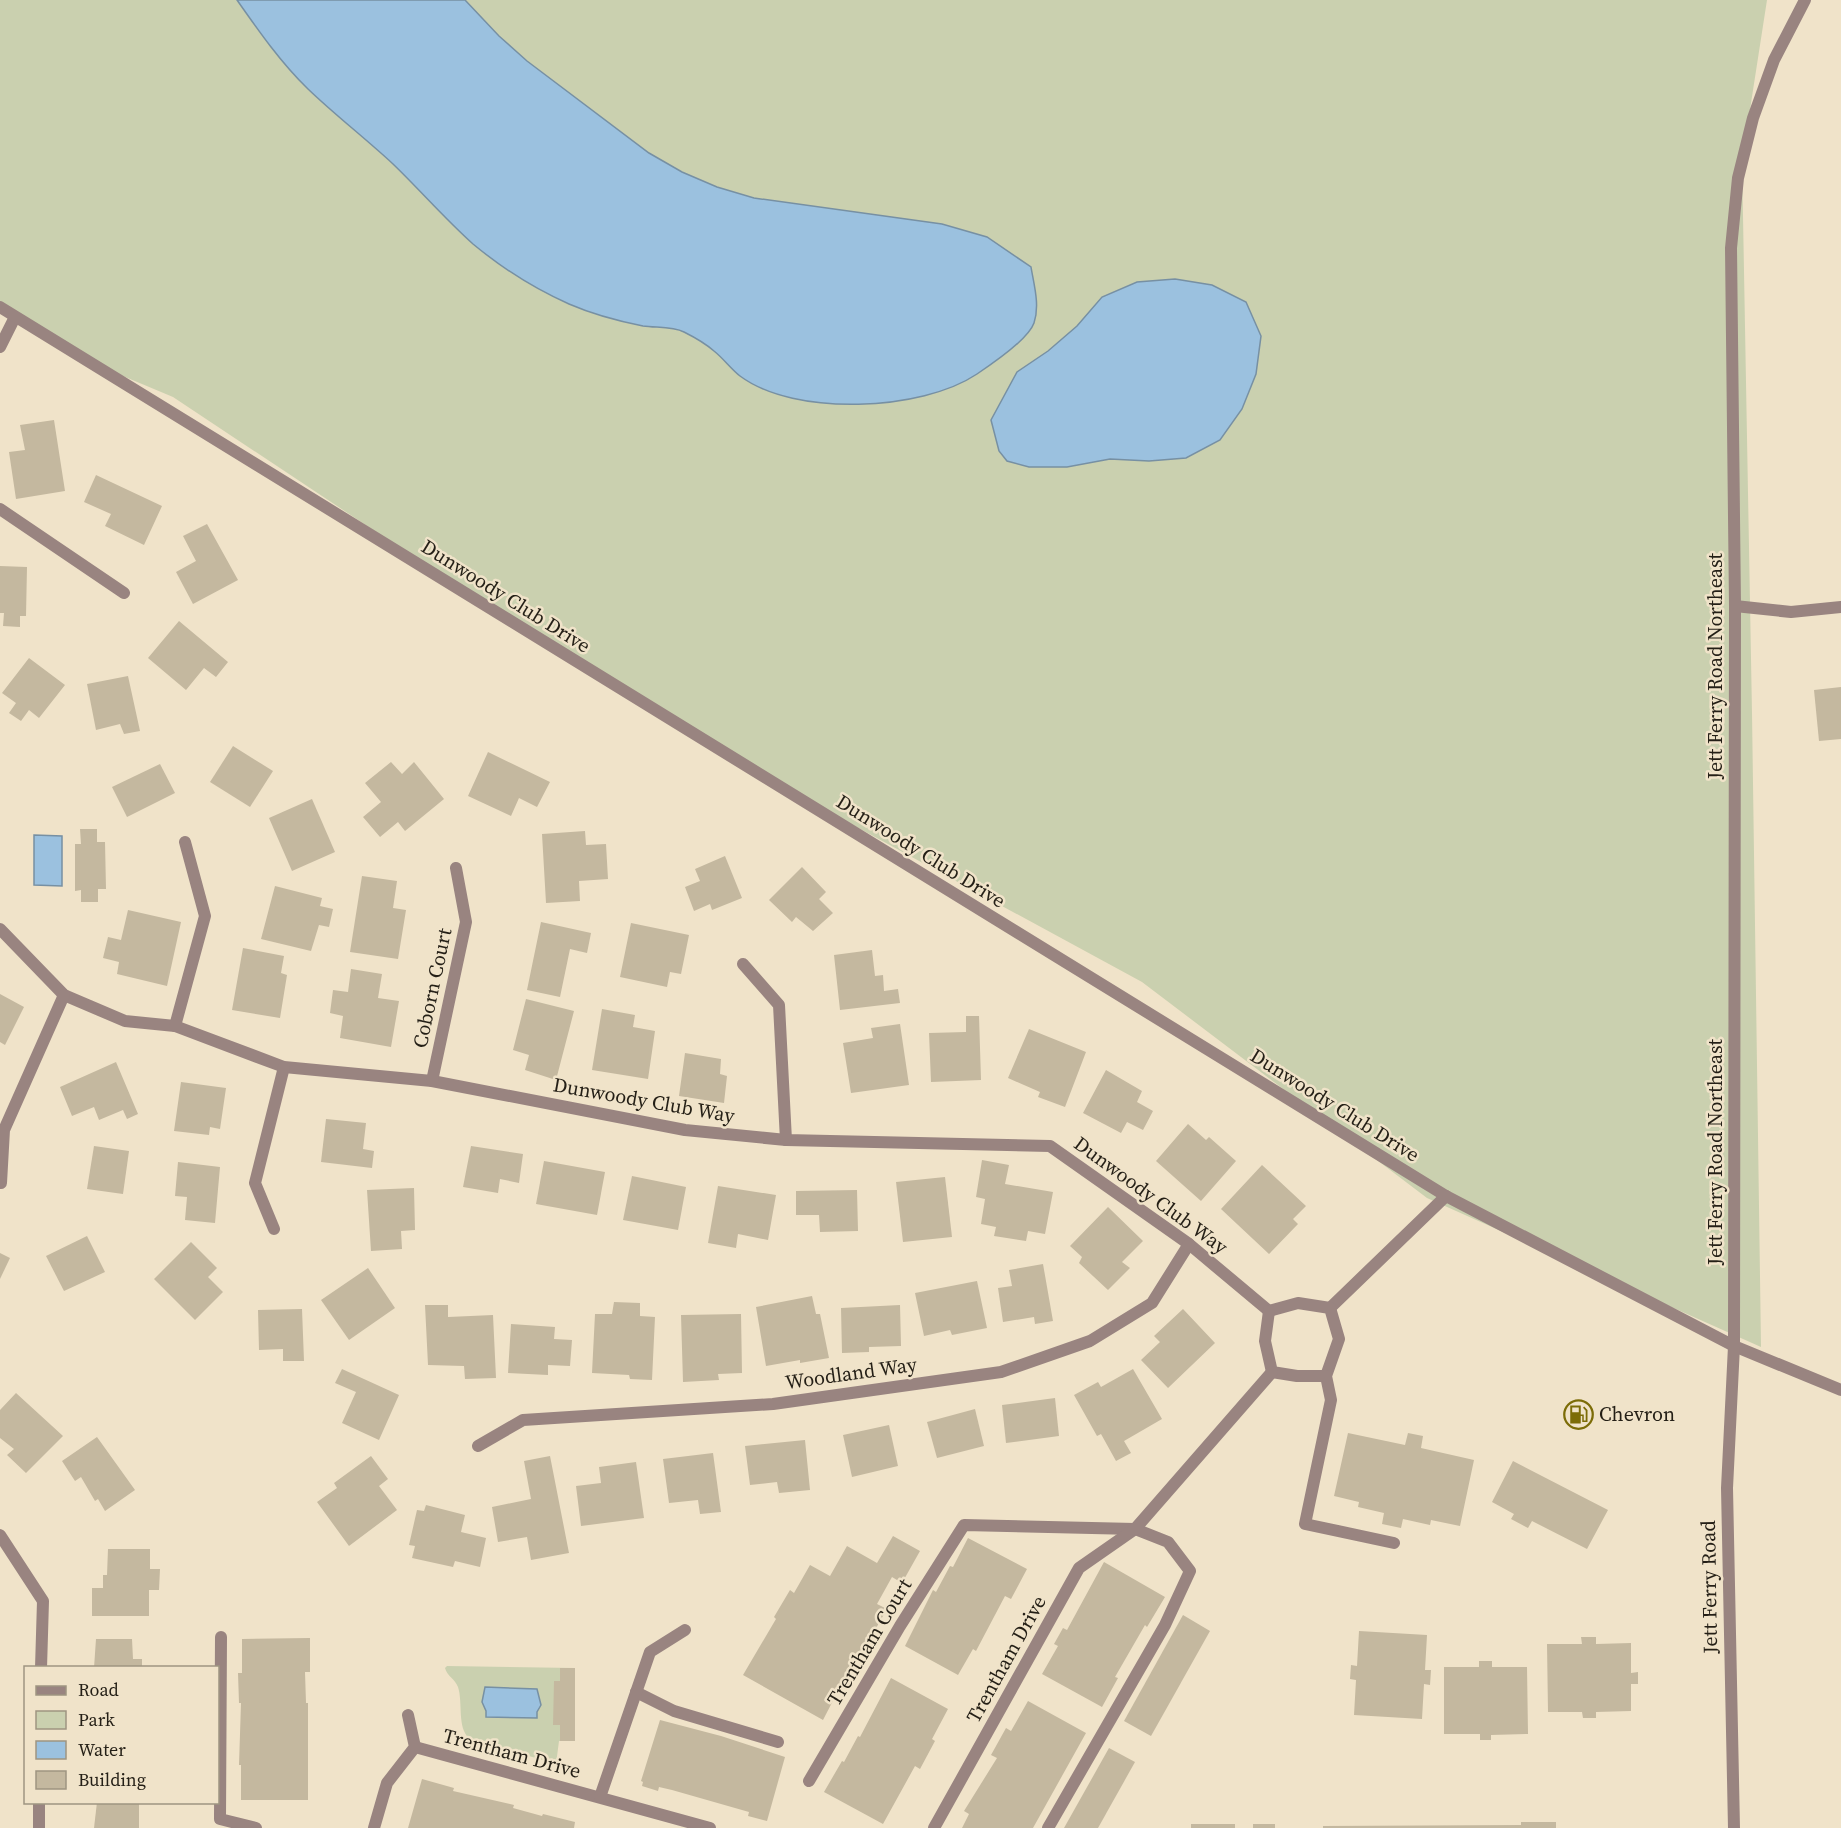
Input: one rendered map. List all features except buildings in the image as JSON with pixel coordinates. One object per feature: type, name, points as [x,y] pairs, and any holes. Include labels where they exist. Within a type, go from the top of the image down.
[{"type":"street","name":"Jett Ferry Road Northeast","points":[[1734,1346],[1736,606],[1731,248],[1738,178],[1753,118],[1774,60],[1805,0]]},
{"type":"street","name":"Dunwoody Club Drive","points":[[0,307],[1446,1196],[1734,1346],[1841,1390]]},
{"type":"street","points":[[0,346],[15,317]]},
{"type":"street","points":[[0,509],[124,593]]},
{"type":"street","points":[[1736,606],[1791,612],[1841,607]]},
{"type":"street","points":[[175,1026],[206,916],[185,843]]},
{"type":"street","name":"Coborn Court","points":[[432,1081],[466,922],[456,868]]},
{"type":"street","name":"Dunwoody Club Way","points":[[0,929],[64,995],[125,1021],[175,1026],[284,1067],[432,1081],[686,1130],[786,1140],[1050,1146],[1189,1244],[1269,1311]]},
{"type":"street","points":[[743,964],[779,1005],[786,1140]]},
{"type":"street","points":[[1,1183],[4,1130],[64,995]]},
{"type":"street","points":[[274,1229],[255,1183],[284,1067]]},
{"type":"street","points":[[1329,1308],[1446,1196]]},
{"type":"street","name":"Woodland Way","points":[[478,1446],[523,1420],[773,1404],[1001,1372],[1090,1341],[1152,1304],[1189,1244]]},
{"type":"street","points":[[1326,1376],[1297,1376],[1272,1372],[1265,1341],[1269,1311],[1298,1303],[1329,1308]]},
{"type":"street","points":[[1329,1308],[1339,1339],[1326,1376],[1331,1400],[1305,1524],[1394,1543]]},
{"type":"street","name":"Jett Ferry Road","points":[[1734,1346],[1727,1488],[1734,1828]]},
{"type":"street","name":"Trentham Drive","points":[[934,1828],[1079,1568],[1135,1529],[1272,1372]]},
{"type":"street","name":"Trentham Court","points":[[808,1781],[900,1626],[964,1525],[1135,1529]]},
{"type":"street","points":[[1048,1828],[1165,1625],[1190,1570],[1168,1542],[1135,1529]]},
{"type":"street","points":[[0,1535],[42,1601],[41,1666]]},
{"type":"street","name":"Trentham Drive","points":[[600,1797],[650,1652],[685,1630]]},
{"type":"street","points":[[221,1637],[220,1819],[256,1828]]},
{"type":"street","points":[[636,1692],[674,1711],[778,1742]]},
{"type":"street","name":"Trentham Drive","points":[[408,1715],[415,1747]]},
{"type":"street","name":"Trentham Drive","points":[[415,1747],[710,1828]]},
{"type":"street","name":"Trentham Drive","points":[[374,1828],[387,1783],[415,1747]]},
{"type":"street","points":[[39,1804],[39,1828]]},
{"type":"green space","points":[[0,0],[1767,0],[1742,161],[1761,1347],[1427,1198],[1142,982],[772,781],[474,597],[173,397],[68,353],[0,303]]},
{"type":"green space","points":[[447,1666],[575,1668],[575,1741],[559,1741],[556,1764],[469,1738],[463,1728],[458,1687],[446,1671]]},
{"type":"water","points":[[237,0],[465,0],[499,36],[527,61],[649,153],[682,172],[717,187],[754,198],[942,224],[987,237],[1031,267],[1036,302],[1034,323],[1025,337],[977,374],[953,386],[924,396],[892,402],[825,403],[792,398],[764,389],[740,376],[711,348],[684,332],[624,322],[578,308],[531,285],[495,261],[452,225],[393,164],[298,79]]},
{"type":"water","points":[[1175,279],[1212,285],[1246,302],[1261,336],[1256,374],[1242,409],[1220,440],[1186,458],[1149,461],[1110,459],[1067,467],[1029,467],[1007,461],[999,451],[991,420],[1017,372],[1048,351],[1077,326],[1102,297],[1137,282]]},
{"type":"water","points":[[34,835],[62,836],[62,886],[34,885]]},
{"type":"water","points":[[485,1687],[537,1689],[541,1705],[537,1718],[486,1717],[482,1702]]},
{"type":"place","name":"Chevron","points":[[1578,1414]]}]
